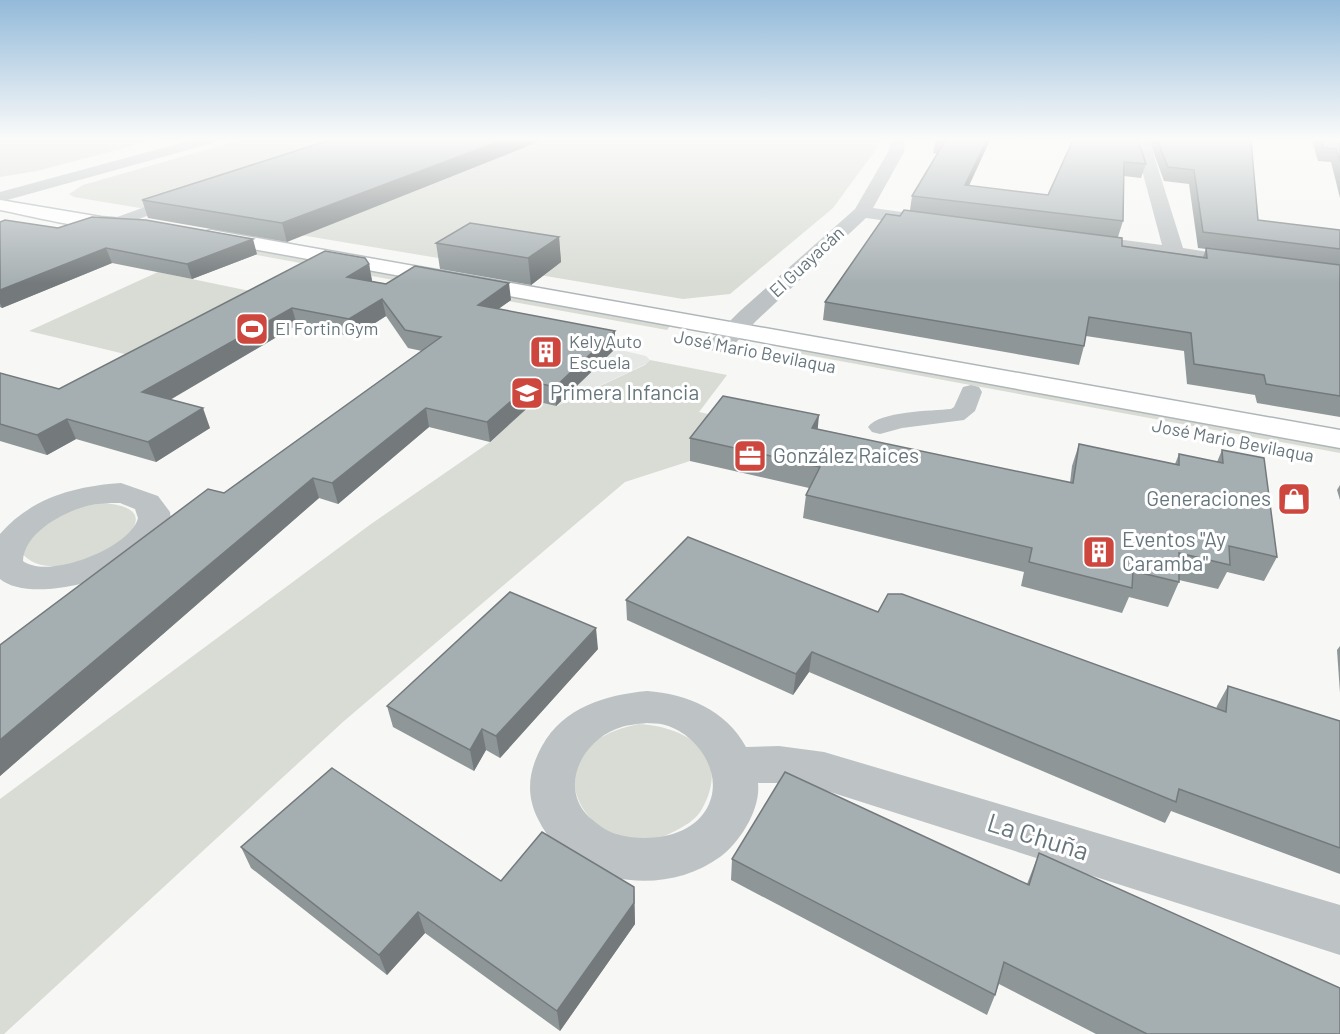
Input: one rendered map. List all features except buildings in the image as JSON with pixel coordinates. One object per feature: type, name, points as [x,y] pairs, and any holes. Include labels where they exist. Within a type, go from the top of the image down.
[{"type":"main road","name":"José Mario Bevilaqua","points":[[0,205],[106,223],[127,235],[171,236],[727,338],[1340,439]]},
{"type":"main road","name":"José Mario Bevilaqua","points":[[727,338],[971,392],[1340,460]]},
{"type":"street","points":[[0,197],[32,188]]},
{"type":"street","name":"El Guayacán","points":[[727,338],[862,212],[875,188]]},
{"type":"street","points":[[1155,188],[1174,253]]},
{"type":"street","points":[[862,212],[954,224]]},
{"type":"street","points":[[1058,238],[1233,261]]},
{"type":"street","points":[[0,507],[31,517]]},
{"type":"street","name":"La Chuña","points":[[734,767],[761,763],[794,764],[814,769],[1340,930]]},
{"type":"lane","points":[[106,223],[200,192]]},
{"type":"lane","points":[[880,427],[900,421],[956,415],[964,411],[971,392]]},
{"type":"shaded area","points":[[78,188],[847,188],[833,208],[730,294],[683,299],[74,197],[69,194]]},
{"type":"shaded area","points":[[149,231],[671,325],[667,330],[141,234]]},
{"type":"shaded area","points":[[158,272],[274,296],[154,361],[29,331]]},
{"type":"shaded area","points":[[794,347],[1340,447],[1340,453],[791,352]]},
{"type":"shaded area","name":"Primera Infancia","points":[[616,349],[646,356],[650,360],[646,364],[556,406],[490,442],[429,427],[491,376],[595,369]]},
{"type":"shaded area","points":[[650,360],[727,375],[699,412],[722,417],[690,461],[625,482],[344,721],[4,1034],[0,1034],[0,799],[371,524],[490,442],[535,401],[557,406],[645,365]]},
{"type":"shaded area","points":[[101,503],[128,509],[136,520],[129,534],[112,548],[88,559],[63,566],[39,564],[21,552],[23,541],[63,511]]},
{"type":"shaded area","points":[[639,724],[657,726],[688,738],[700,747],[708,758],[712,772],[710,788],[697,816],[685,826],[671,833],[642,840],[615,835],[594,822],[579,802],[574,779],[581,756],[602,737]]},
{"type":"place","name":"El Fortin Gym","points":[[252,329]]},
{"type":"place","name":"Kely Auto Escuela","points":[[546,352]]},
{"type":"place","name":"Primera Infancia","points":[[527,393]]},
{"type":"place","name":"González Raices","points":[[750,456]]},
{"type":"place","name":"Generaciones","points":[[1294,499]]},
{"type":"place","name":"Eventos \"Ay Caramba\"","points":[[1099,552]]}]
